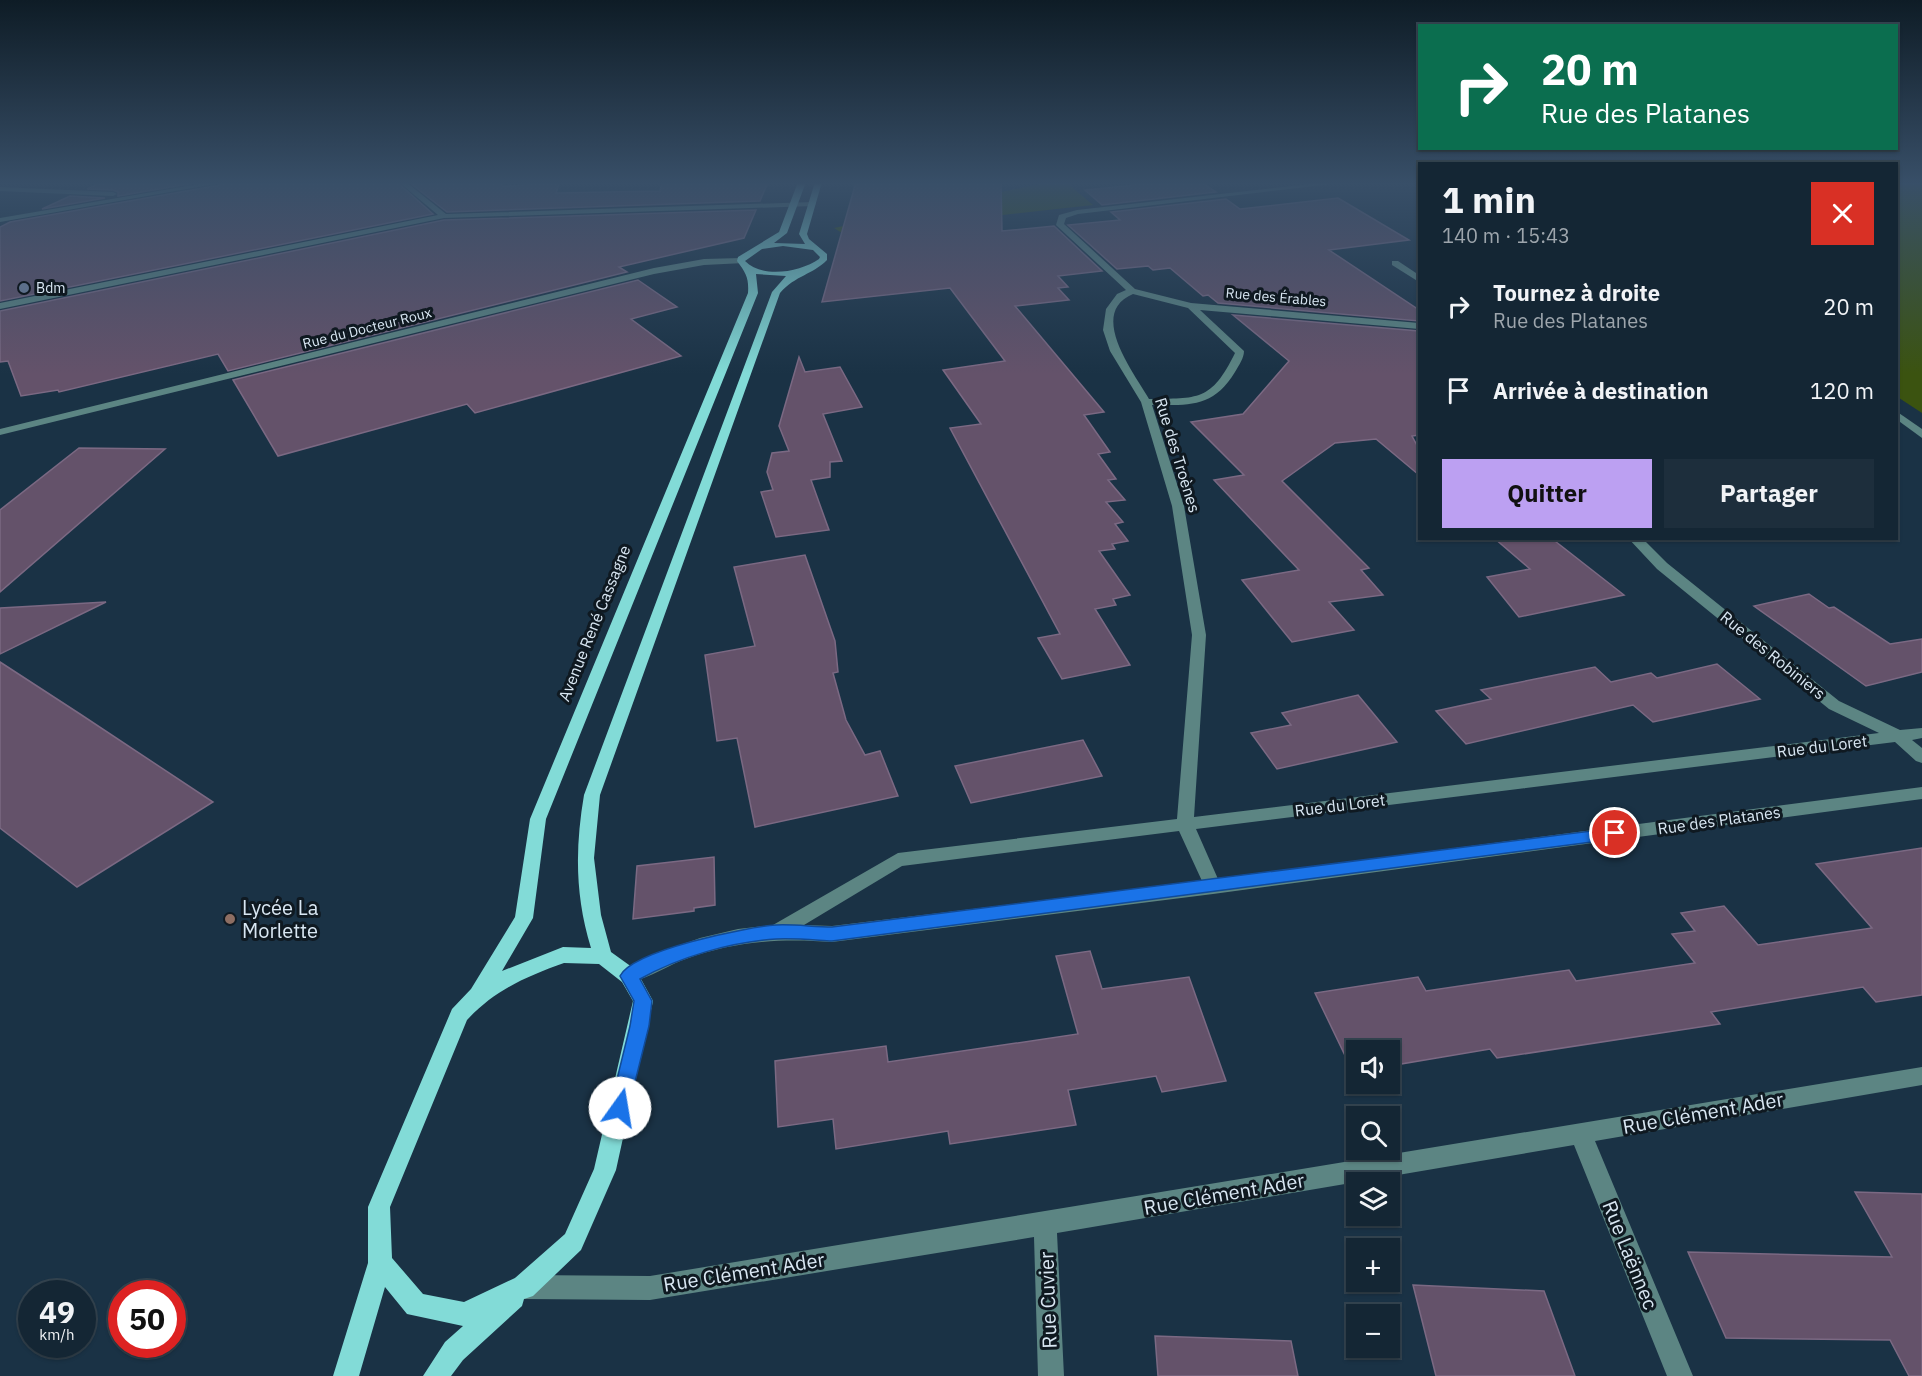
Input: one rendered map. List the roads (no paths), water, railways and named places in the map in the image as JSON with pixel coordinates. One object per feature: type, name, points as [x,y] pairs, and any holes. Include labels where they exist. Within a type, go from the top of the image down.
[{"type":"main road","points":[[766,246],[746,253],[745,265],[785,273],[810,268]]},
{"type":"main road","points":[[436,1376],[454,1352],[573,1242],[605,1170],[643,1001],[629,976],[603,956],[587,900],[584,848],[592,795],[776,292],[788,278],[818,265],[824,255],[814,248],[800,246]]},
{"type":"main road","name":"Avenue René Cassagne","points":[[346,1376],[380,1263],[379,1207],[459,1014],[478,995],[524,918],[538,819],[753,293],[753,278],[745,265]]},
{"type":"main road","name":"Avenue René Cassagne","points":[[478,995],[519,971],[564,955],[603,956]]},
{"type":"main road","points":[[380,1263],[416,1305],[464,1314],[524,1287]]},
{"type":"street","points":[[0,306],[295,246]]},
{"type":"street","points":[[1083,246],[1132,291]]},
{"type":"street","name":"Rue du Docteur Roux","points":[[0,432],[654,271],[704,262],[745,265]]},
{"type":"street","points":[[1395,263],[1418,278]]},
{"type":"street","name":"Rue des Érables","points":[[1132,291],[1191,306],[1418,326]]},
{"type":"street","name":"Rue des Troènes","points":[[1132,291],[1120,296],[1111,309],[1108,330],[1115,351],[1146,402],[1178,506],[1199,635],[1185,825]]},
{"type":"street","points":[[1146,402],[1182,401],[1209,396],[1232,370],[1240,353],[1191,306]]},
{"type":"street","points":[[1898,417],[1922,435]]},
{"type":"street","name":"Rue des Robiniers","points":[[1636,540],[1662,566],[1834,705],[1898,736],[1922,757]]},
{"type":"street","name":"Rue du Loret","points":[[776,932],[898,860],[1922,733]]},
{"type":"street","name":"Rue des Platanes","points":[[629,976],[656,961],[698,946],[776,932],[832,934],[1213,887],[1922,793]]},
{"type":"street","points":[[1185,825],[1213,887]]},
{"type":"street","name":"Rue Clément Ader","points":[[524,1287],[650,1288],[1045,1224],[1922,1076]]},
{"type":"street","name":"Rue Laënnec","points":[[1581,1134],[1680,1376]]},
{"type":"street","name":"Rue Cuvier","points":[[1045,1224],[1051,1376]]},
{"type":"place","name":"Bdm","points":[[24,288]]},
{"type":"place","name":"Lycée La Morlette","points":[[230,919]]}]
